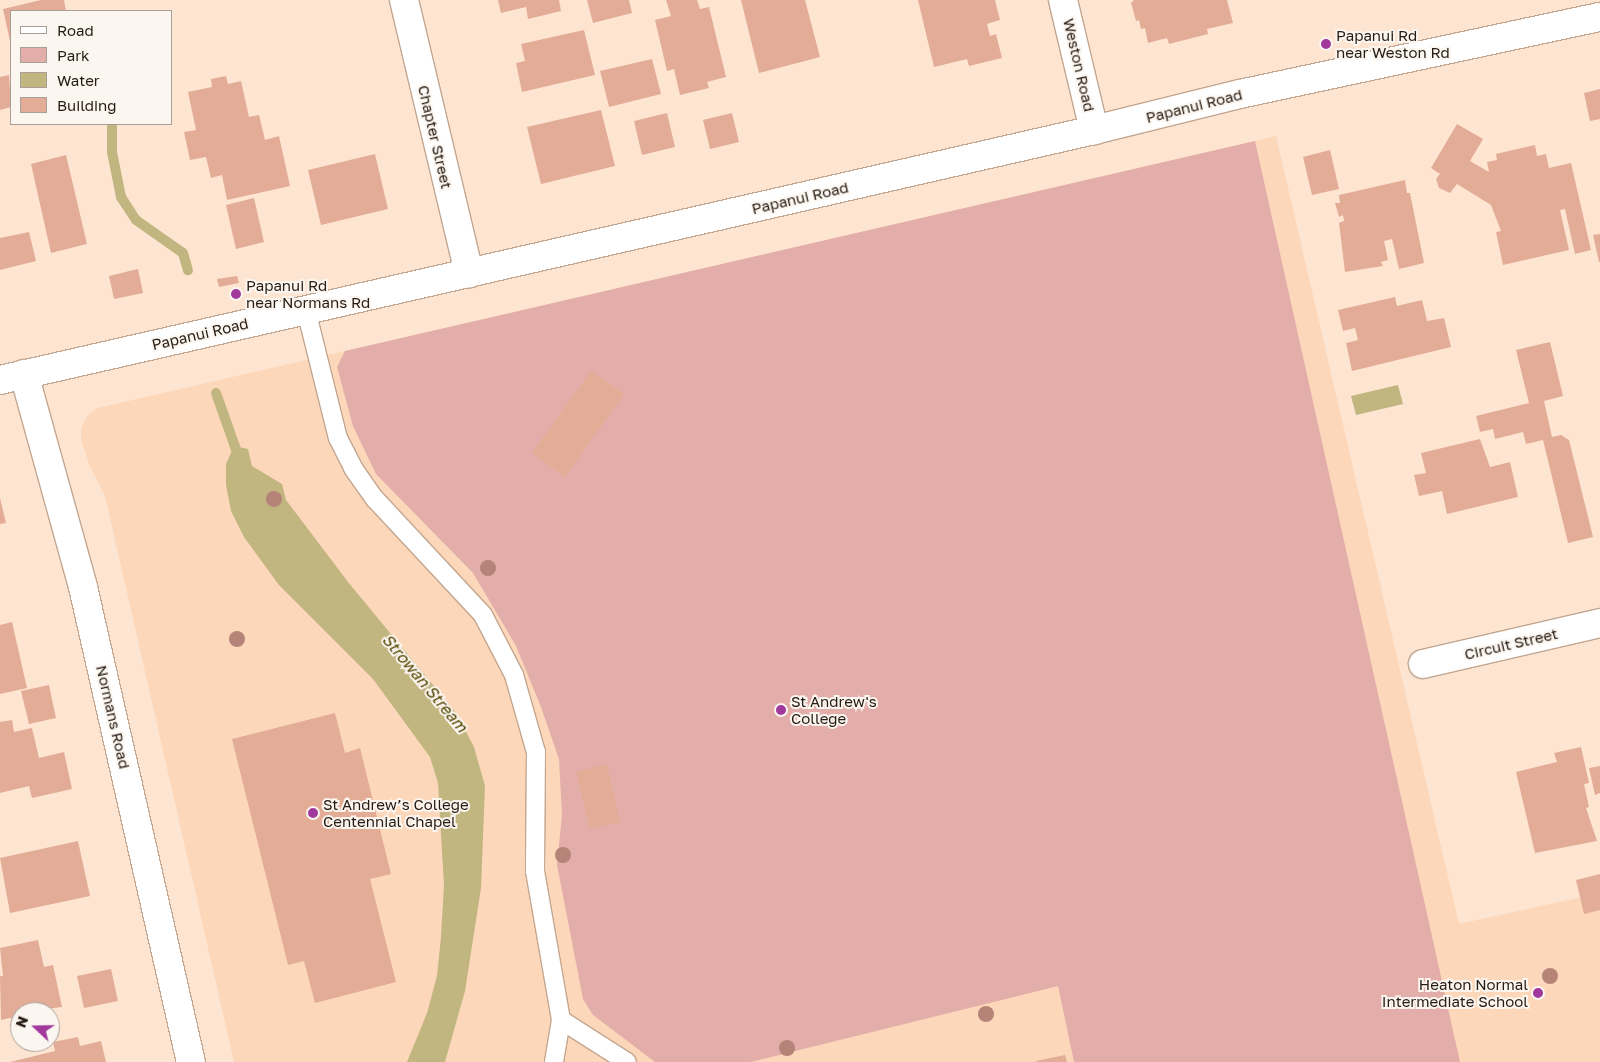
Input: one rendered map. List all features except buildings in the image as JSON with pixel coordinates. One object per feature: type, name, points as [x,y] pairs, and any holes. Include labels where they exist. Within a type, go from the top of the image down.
[{"type":"main road","name":"Chapter Street","points":[[404,0],[469,273]]},
{"type":"main road","name":"Weston Road","points":[[1064,0],[1094,130]]},
{"type":"main road","name":"Papanui Road","points":[[12,377],[1094,130],[1240,94],[1600,17]]},
{"type":"main road","name":"Normans Road","points":[[12,377],[83,587],[191,1062]]},
{"type":"main road","name":"Circuit Street","points":[[1423,664],[1600,623]]},
{"type":"lane","points":[[306,310],[338,438],[353,468],[375,499],[483,614],[514,675],[536,752],[535,871],[561,1020],[554,1062]]},
{"type":"lane","points":[[561,1020],[628,1062]]},
{"type":"shaded area","name":"St Andrew's College","points":[[1276,136],[1459,924],[1600,893],[1600,1062],[234,1062],[105,496],[90,467],[81,439],[81,428],[87,416],[98,408]]},
{"type":"green space","name":"St Andrew's College","points":[[1255,141],[1460,1062],[1074,1062],[1058,986],[751,1062],[655,1062],[593,1015],[583,999],[557,865],[562,815],[559,759],[541,707],[516,646],[473,573],[376,474],[353,426],[337,367],[345,351]]},
{"type":"water","points":[[1398,385],[1403,404],[1356,415],[1351,396]]},
{"type":"water","points":[[234,446],[248,449],[252,466],[282,484],[286,500],[348,582],[457,714],[474,747],[485,786],[481,888],[465,991],[445,1062],[407,1062],[427,1013],[437,976],[441,937],[444,885],[438,783],[430,757],[373,679],[279,585],[244,537],[231,511],[226,485],[226,464]]},
{"type":"waterway","name":"Strowan Stream","points":[[112,125],[112,152],[121,197],[136,220],[183,253],[188,270]]},
{"type":"waterway","name":"Strowan Stream","points":[[216,393],[239,458]]},
{"type":"place","name":"Papanui Rd near Weston Rd","points":[[1326,44]]},
{"type":"place","name":"Papanui Rd near Normans Rd","points":[[236,294]]},
{"type":"place","name":"St Andrew's College","points":[[781,710]]},
{"type":"place","name":"St Andrew’s College Centennial Chapel","points":[[313,813]]},
{"type":"place","name":"Heaton Normal Intermediate School","points":[[1538,993]]}]
